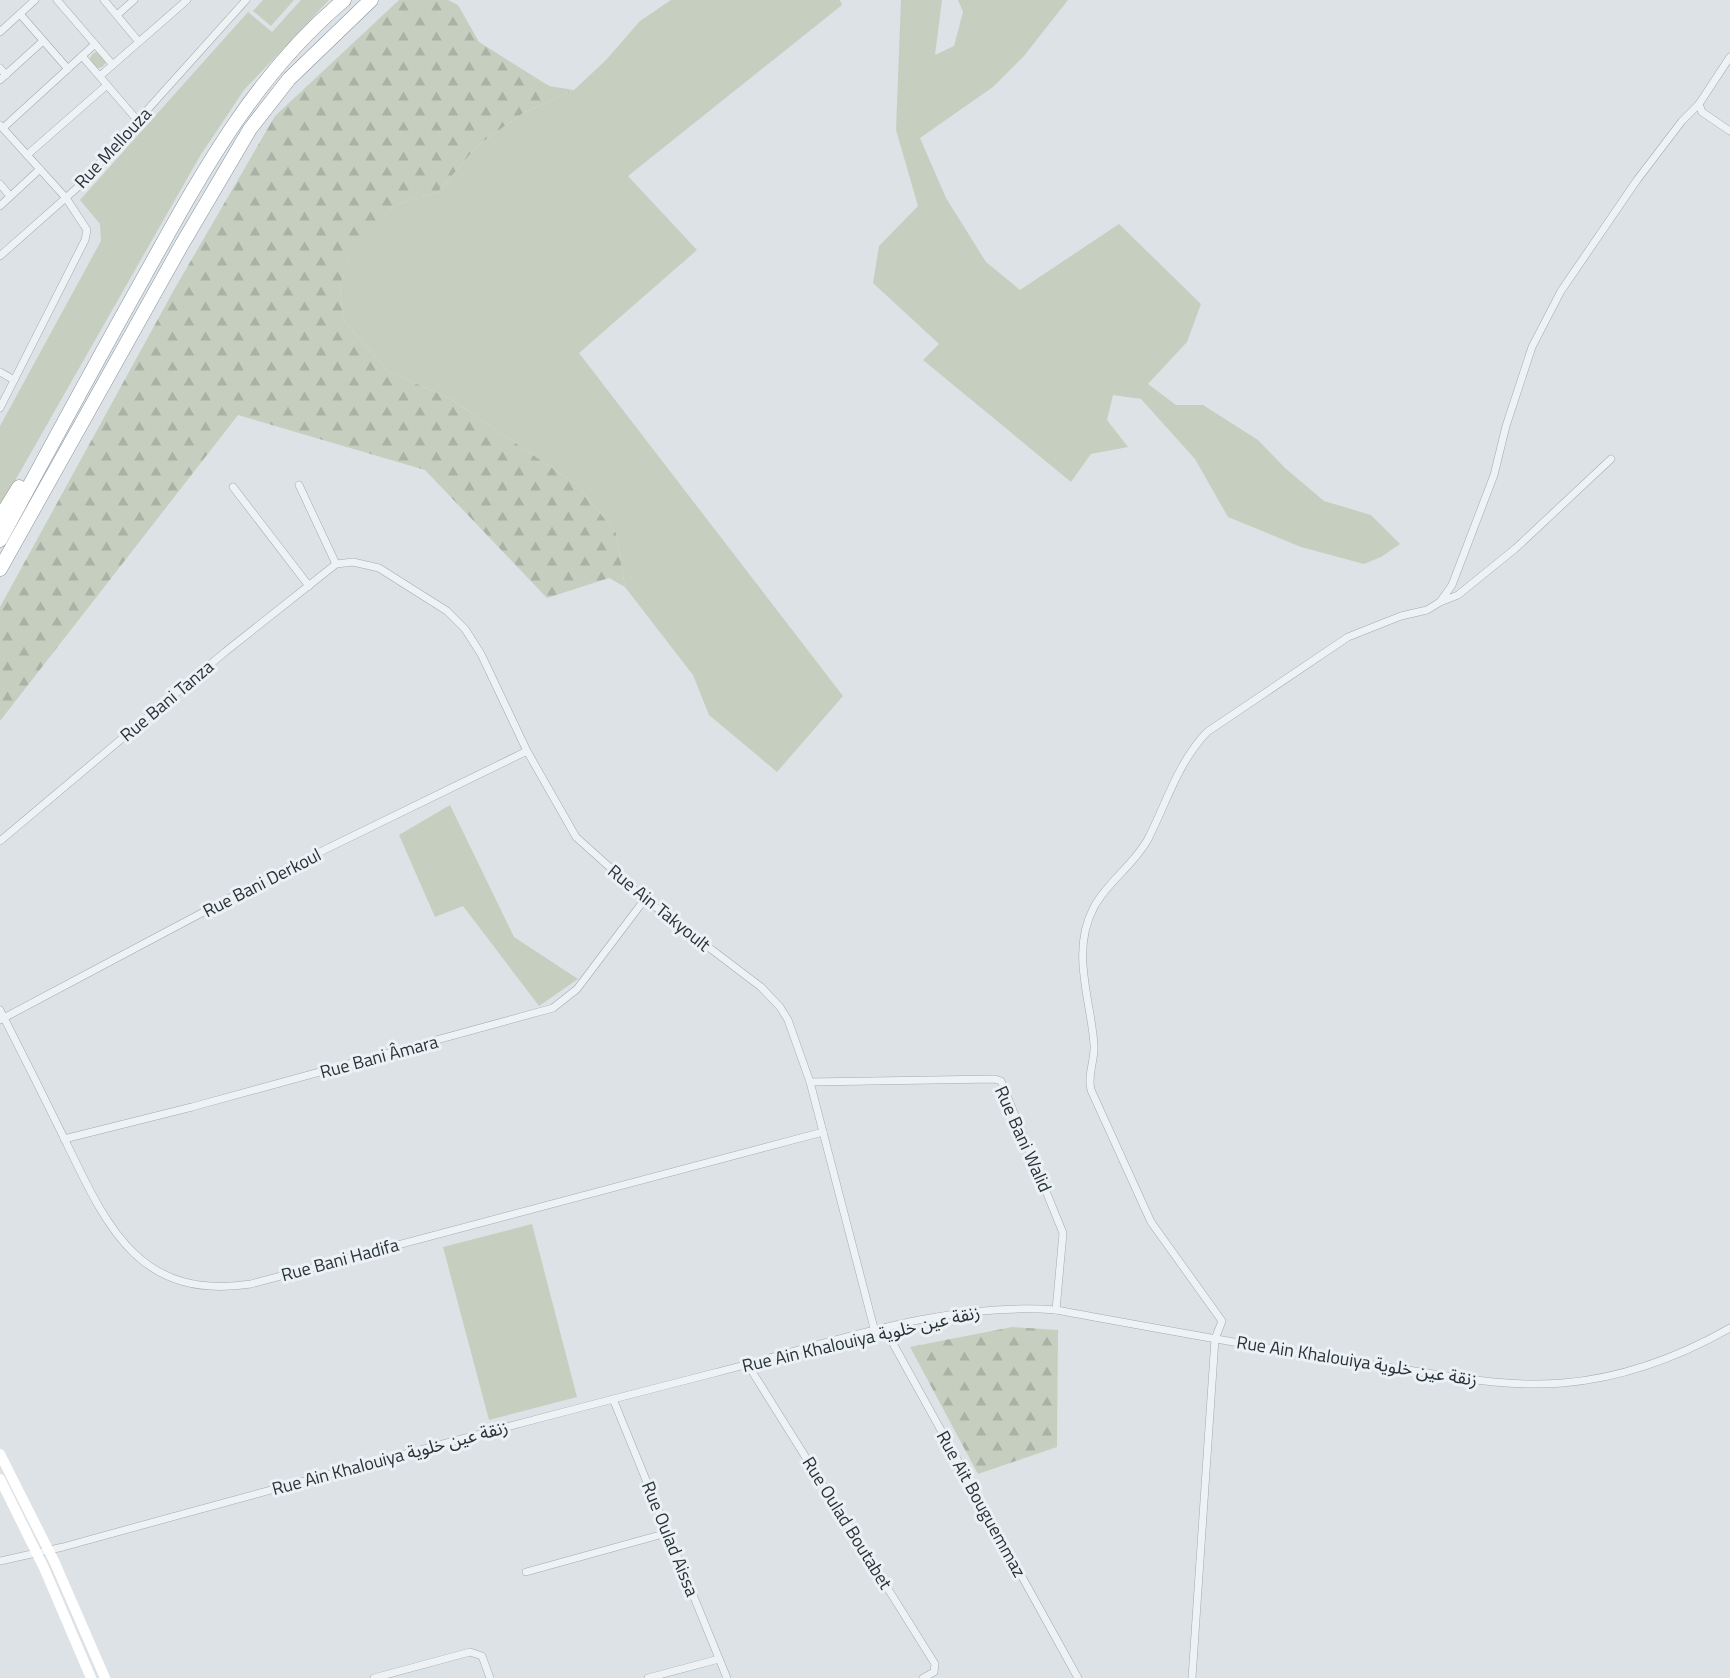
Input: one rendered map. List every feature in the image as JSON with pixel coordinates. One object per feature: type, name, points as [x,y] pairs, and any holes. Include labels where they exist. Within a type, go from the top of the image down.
[{"type":"highway","points":[[0,540],[210,158],[232,125],[293,49],[344,0]]},
{"type":"highway","points":[[0,569],[181,246],[250,129],[289,79],[371,0]]},
{"type":"highway","points":[[0,518],[50,436],[72,408]]},
{"type":"street","points":[[0,32],[35,0]]},
{"type":"street","points":[[57,0],[113,64]]},
{"type":"street","points":[[104,0],[139,42]]},
{"type":"street","points":[[117,15],[134,0]]},
{"type":"street","points":[[100,76],[187,0]]},
{"type":"street","name":"Rue Mellouza","points":[[0,408],[86,237],[86,226],[66,198],[246,0]]},
{"type":"street","points":[[20,14],[68,69]]},
{"type":"street","points":[[0,68],[3,77],[43,41]]},
{"type":"street","points":[[0,256],[66,198],[1,126],[95,44]]},
{"type":"street","points":[[82,56],[138,121]]},
{"type":"street","points":[[1440,602],[1452,585],[1494,475],[1506,426],[1532,347],[1561,291],[1636,180],[1682,121],[1699,104],[1730,57]]},
{"type":"street","points":[[27,155],[107,85]]},
{"type":"street","points":[[1699,104],[1702,112],[1730,131]]},
{"type":"street","points":[[0,206],[40,169]]},
{"type":"street","points":[[0,184],[10,196]]},
{"type":"street","points":[[0,372],[14,380]]},
{"type":"street","points":[[1192,1678],[1215,1339],[1221,1321],[1151,1222],[1090,1090],[1088,1076],[1094,1048],[1082,967],[1089,919],[1101,896],[1143,846],[1188,753],[1207,732],[1348,637],[1392,619],[1427,610],[1458,595],[1516,548],[1611,459]]},
{"type":"street","points":[[299,485],[336,564]]},
{"type":"street","points":[[233,487],[309,586]]},
{"type":"street","name":"Rue Ain Takyoult","points":[[336,564],[353,562],[379,568],[447,611],[465,629],[481,654],[527,752],[576,837],[645,899],[772,998],[788,1020],[810,1082],[875,1332]]},
{"type":"street","name":"Rue Bani Tanza","points":[[0,841],[225,652],[336,564]]},
{"type":"street","name":"Rue Bani Derkoul","points":[[2,1019],[277,873],[527,752]]},
{"type":"street","name":"Rue Bani Âmara","points":[[64,1138],[202,1104],[553,1008],[577,989],[645,899]]},
{"type":"street","name":"Rue Bani Hadifa","points":[[0,1010],[2,1019],[105,1219],[136,1256],[154,1269],[178,1281],[200,1287],[223,1289],[251,1284],[823,1132]]},
{"type":"street","name":"Rue Bani Walid","points":[[810,1082],[995,1079],[1001,1081],[1063,1233],[1056,1310]]},
{"type":"street","name":"Rue Ain Khalouiya زنقة عين خلوية","points":[[0,1561],[49,1550],[612,1399],[885,1329],[958,1313],[996,1308],[1056,1310],[1215,1339],[1486,1381],[1532,1384],[1597,1378],[1650,1365],[1730,1328]]},
{"type":"street","name":"Rue Ait Bouguemmaz","points":[[885,1329],[1078,1678]]},
{"type":"street","name":"Rue Oulad Boutabet","points":[[748,1365],[935,1664],[934,1672],[923,1678]]},
{"type":"street","name":"Rue Oulad Aissa","points":[[612,1399],[728,1678]]},
{"type":"street","points":[[0,1454],[49,1550],[105,1678]]},
{"type":"street","points":[[0,1479],[37,1553],[91,1678]]},
{"type":"street","points":[[526,1572],[667,1533]]},
{"type":"street","points":[[374,1678],[470,1652],[482,1656],[490,1678]]},
{"type":"street","points":[[648,1678],[719,1659]]},
{"type":"green space","points":[[263,0],[294,0],[271,26],[253,11]]},
{"type":"green space","points":[[301,0],[329,0],[244,90],[200,156],[0,507],[0,426],[101,241],[100,224],[80,200],[248,12],[272,32]]},
{"type":"green space","points":[[399,0],[448,0],[458,5],[479,42],[549,86],[574,90],[523,113],[478,145],[438,192],[395,205],[351,253],[340,287],[343,320],[389,372],[449,398],[577,485],[616,533],[625,587],[609,578],[547,598],[425,470],[238,415],[0,721],[0,607],[175,288],[275,116]]},
{"type":"green space","points":[[671,0],[840,0],[842,5],[628,176],[697,250],[579,353],[843,696],[777,772],[709,715],[693,675],[625,587],[616,533],[577,485],[449,398],[389,372],[343,320],[340,287],[351,252],[395,205],[438,192],[478,145],[523,113],[574,90],[606,60],[640,21]]},
{"type":"green space","points":[[901,0],[942,0],[935,55],[954,46],[963,12],[958,0],[1068,0],[1024,56],[993,87],[920,138],[946,198],[986,262],[1020,290],[1119,224],[1201,304],[1187,342],[1148,384],[1176,405],[1203,405],[1258,440],[1285,468],[1324,501],[1371,515],[1400,544],[1381,557],[1364,564],[1301,547],[1228,517],[1195,459],[1141,399],[1113,395],[1107,420],[1128,447],[1091,454],[1071,482],[923,360],[939,344],[873,283],[879,246],[918,206],[896,130]]},
{"type":"green space","points":[[98,52],[106,60],[98,68],[90,60]]},
{"type":"green space","points":[[450,805],[514,937],[578,979],[539,1006],[463,906],[435,917],[399,835]]},
{"type":"green space","points":[[532,1224],[577,1397],[489,1420],[443,1247]]},
{"type":"green space","points":[[1012,1327],[1058,1330],[1057,1447],[978,1474],[910,1347]]}]
